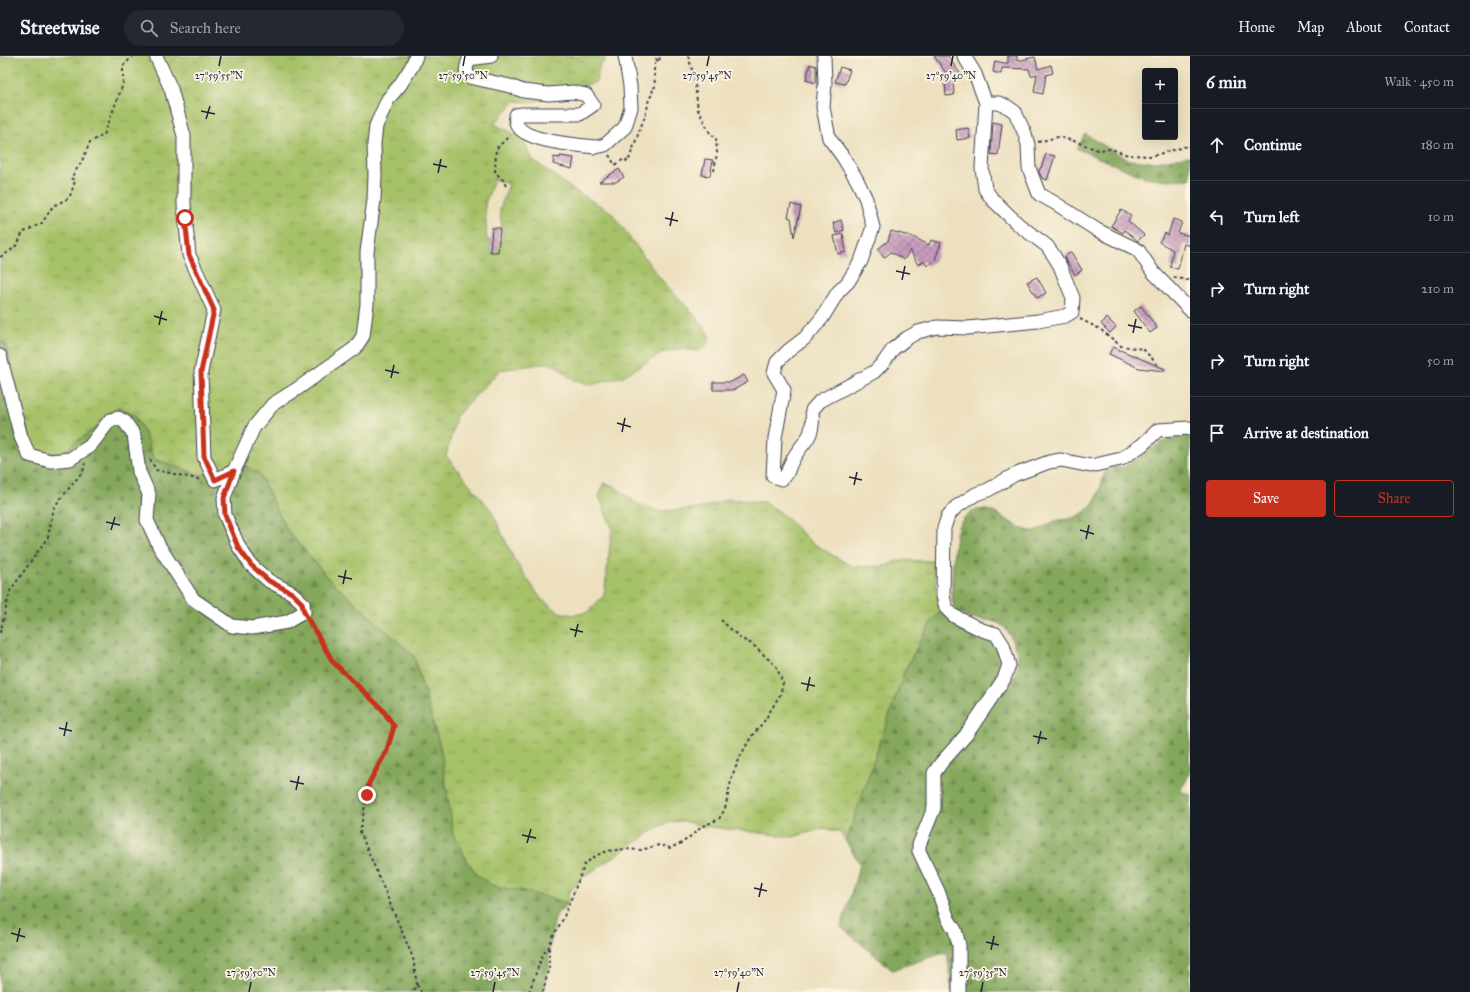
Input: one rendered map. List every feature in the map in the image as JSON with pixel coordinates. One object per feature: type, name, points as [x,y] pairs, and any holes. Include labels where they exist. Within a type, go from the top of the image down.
[{"type":"street","points":[[156,56],[171,89],[184,136],[184,205],[189,255],[214,310],[201,372],[204,456],[215,480],[234,471]]},
{"type":"street","points":[[0,356],[21,437],[30,455],[50,461],[70,459],[90,446],[110,420],[118,418],[125,422],[134,435],[140,472],[149,494],[147,520],[159,546],[193,599],[232,626],[246,628],[287,622],[304,612],[302,603],[292,593],[269,581],[251,565],[238,547],[225,515],[224,498],[234,471],[254,427],[273,404],[355,348],[364,336],[368,304],[367,252],[374,200],[374,144],[376,126],[388,98],[400,85],[412,66],[416,56]]},
{"type":"street","points":[[491,56],[469,59],[466,73],[470,77],[523,90],[549,94],[573,92],[586,96],[593,105],[580,114],[516,115],[516,121],[519,127],[538,139],[596,147],[605,145],[625,127],[631,108],[630,86],[625,56]]},
{"type":"street","points":[[824,56],[825,84],[823,107],[829,138],[857,180],[866,199],[873,227],[861,262],[848,282],[838,292],[822,318],[805,338],[777,362],[774,373],[784,390],[775,438],[773,476],[782,479],[787,475],[791,463],[810,435],[813,423],[812,410],[820,401],[874,372],[884,362],[893,349],[907,338],[918,332],[937,327],[968,328],[1038,321],[1065,316],[1072,312],[1073,298],[1054,256],[1047,246],[1019,225],[992,199],[985,189],[982,168],[986,103],[975,74],[964,56]]},
{"type":"street","points":[[986,103],[999,103],[1015,112],[1025,134],[1028,145],[1029,168],[1039,194],[1097,230],[1138,250],[1152,272],[1190,310]]},
{"type":"street","points":[[959,992],[959,945],[955,930],[948,919],[938,891],[919,852],[919,845],[934,808],[934,773],[941,762],[966,736],[1004,679],[1009,664],[1003,645],[996,634],[982,630],[954,616],[946,608],[943,596],[944,528],[948,516],[956,507],[976,494],[988,490],[1014,475],[1049,462],[1061,460],[1092,466],[1121,459],[1142,445],[1158,430],[1190,428]]},
{"type":"path","points":[[0,257],[11,252],[20,242],[22,233],[42,223],[53,206],[67,199],[71,194],[74,181],[71,178],[82,161],[90,142],[104,135],[123,84],[123,66],[133,56]]},
{"type":"path","points":[[688,56],[694,76],[698,110],[711,135],[716,137],[717,153],[714,171]]},
{"type":"path","points":[[506,186],[496,172],[496,148],[519,127]]},
{"type":"path","points":[[1028,145],[1058,137],[1074,140],[1098,150],[1111,149],[1128,156],[1152,156],[1190,146]]},
{"type":"path","points":[[1072,312],[1076,317],[1100,329],[1121,346],[1143,349],[1158,365]]},
{"type":"path","points":[[0,632],[10,591],[48,537],[54,507],[83,471],[90,446]]},
{"type":"path","points":[[148,456],[156,470],[200,480],[215,480]]},
{"type":"path","points":[[304,612],[333,662],[382,709],[394,726],[387,750],[369,783],[360,832],[413,958],[417,985],[421,992]]},
{"type":"path","points":[[529,992],[543,954],[562,919],[585,864],[595,856],[607,851],[625,849],[641,850],[659,845],[670,848],[682,843],[703,826],[719,819],[725,809],[732,776],[741,755],[751,737],[763,724],[780,695],[782,683],[776,666],[752,644],[740,638],[721,620]]},
{"type":"path","points":[[543,992],[548,967],[548,947]]},
{"type":"path","points":[[413,992],[417,985]]},
{"type":"green space","points":[[0,56],[605,56],[604,62],[600,64],[596,82],[534,102],[515,101],[494,124],[522,137],[533,160],[572,189],[611,212],[659,277],[699,320],[709,335],[709,341],[703,349],[697,351],[680,349],[664,352],[623,376],[591,385],[570,378],[558,367],[547,363],[500,370],[455,417],[446,456],[491,510],[514,559],[541,599],[559,612],[573,615],[588,612],[604,595],[612,528],[599,497],[604,483],[614,486],[638,504],[658,511],[703,508],[728,499],[764,502],[781,513],[812,543],[853,567],[886,566],[898,560],[933,561],[940,612],[929,625],[905,670],[846,842],[840,832],[824,828],[793,837],[703,826],[683,821],[670,822],[660,826],[579,880],[568,893],[568,903],[520,890],[491,885],[477,875],[466,859],[453,834],[441,751],[414,656],[330,580],[287,530],[260,475],[244,465],[201,475],[154,459],[144,432],[98,426],[60,454],[34,451],[18,401],[6,344],[0,341]],"holes":[[[494,179],[509,184],[500,209],[503,241],[487,240],[485,204]]]},
{"type":"green space","points":[[1085,134],[1128,160],[1155,162],[1190,156],[1190,179],[1166,180],[1144,177],[1077,149]]},
{"type":"green space","points":[[0,341],[5,344],[18,401],[34,451],[60,454],[98,426],[119,407],[135,415],[144,432],[154,459],[201,475],[244,465],[260,475],[287,530],[330,580],[414,656],[441,751],[453,834],[466,859],[477,875],[491,885],[520,890],[568,903],[557,914],[554,922],[549,947],[549,967],[544,989],[541,992],[0,992]]},
{"type":"green space","points":[[1190,434],[1190,768],[1186,781],[1181,788],[1182,792],[1190,794],[1190,992],[952,992],[947,952],[892,970],[841,927],[860,864],[846,842],[905,670],[929,625],[940,612],[986,637],[1003,655],[1002,675],[994,682],[997,694],[1012,679],[1017,669],[1017,656],[1011,638],[1009,633],[1001,624],[965,616],[954,607],[952,592],[952,569],[956,536],[959,525],[967,515],[975,510],[983,509],[1030,531],[1039,529],[1055,521],[1073,518],[1082,514],[1092,504],[1099,492],[1105,471],[1111,468],[1124,467],[1162,442]]},
{"type":"building","points":[[934,56],[948,56],[961,75],[953,80],[954,95],[946,96],[945,82],[941,76],[946,73]]},
{"type":"building","points":[[1008,56],[1017,56],[1017,61],[1035,57],[1038,69],[1051,65],[1053,73],[1046,75],[1043,94],[1034,92],[1037,74],[1031,76],[1029,69],[1002,68],[1001,74],[993,72],[995,61],[1008,63]]},
{"type":"building","points":[[810,64],[816,66],[816,83],[806,80]]},
{"type":"building","points":[[840,67],[850,70],[845,84],[835,82]]},
{"type":"building","points":[[993,122],[1002,124],[998,155],[991,154]]},
{"type":"building","points":[[968,128],[970,138],[957,140],[956,130]]},
{"type":"building","points":[[1046,154],[1055,156],[1047,180],[1042,178],[1039,172]]},
{"type":"building","points":[[560,156],[574,158],[572,169],[553,164],[554,157],[560,158]]},
{"type":"building","points":[[705,159],[713,160],[710,176],[702,175]]},
{"type":"building","points":[[619,169],[624,177],[616,182],[599,182]]},
{"type":"building","points":[[791,204],[801,207],[794,237],[791,218],[788,217]]},
{"type":"building","points":[[1121,210],[1131,215],[1128,221],[1144,235],[1138,241],[1125,230],[1123,233],[1111,226]]},
{"type":"building","points":[[1173,219],[1182,222],[1178,233],[1190,236],[1190,246],[1184,244],[1178,269],[1170,267],[1173,250],[1159,242],[1165,233],[1168,235]]},
{"type":"building","points":[[841,220],[844,230],[836,233],[833,223]]},
{"type":"building","points":[[492,228],[500,228],[498,252],[490,252]]},
{"type":"building","points":[[891,231],[913,237],[929,245],[931,240],[941,243],[935,260],[927,266],[924,261],[918,265],[910,250],[904,260],[891,252],[884,258],[878,249],[888,241]]},
{"type":"building","points":[[843,234],[846,252],[838,254],[834,236]]},
{"type":"building","points":[[1071,252],[1082,270],[1075,275],[1064,257]]},
{"type":"building","points":[[1037,277],[1046,293],[1037,298],[1027,282]]},
{"type":"building","points":[[1141,306],[1157,328],[1150,333],[1134,311]]},
{"type":"building","points":[[1107,318],[1116,327],[1110,333],[1101,324]]},
{"type":"building","points":[[1113,347],[1165,369],[1164,371],[1139,368],[1109,354]]},
{"type":"building","points":[[744,375],[748,382],[733,390],[713,390],[713,382],[731,382]]},
{"type":"route","points":[[185,218],[189,255],[214,310],[201,372],[204,456],[215,480],[234,471],[224,498],[225,515],[238,547],[251,565],[269,581],[292,593],[302,603],[304,612],[333,662],[382,709],[394,726],[387,750],[369,783],[367,795]]}]
